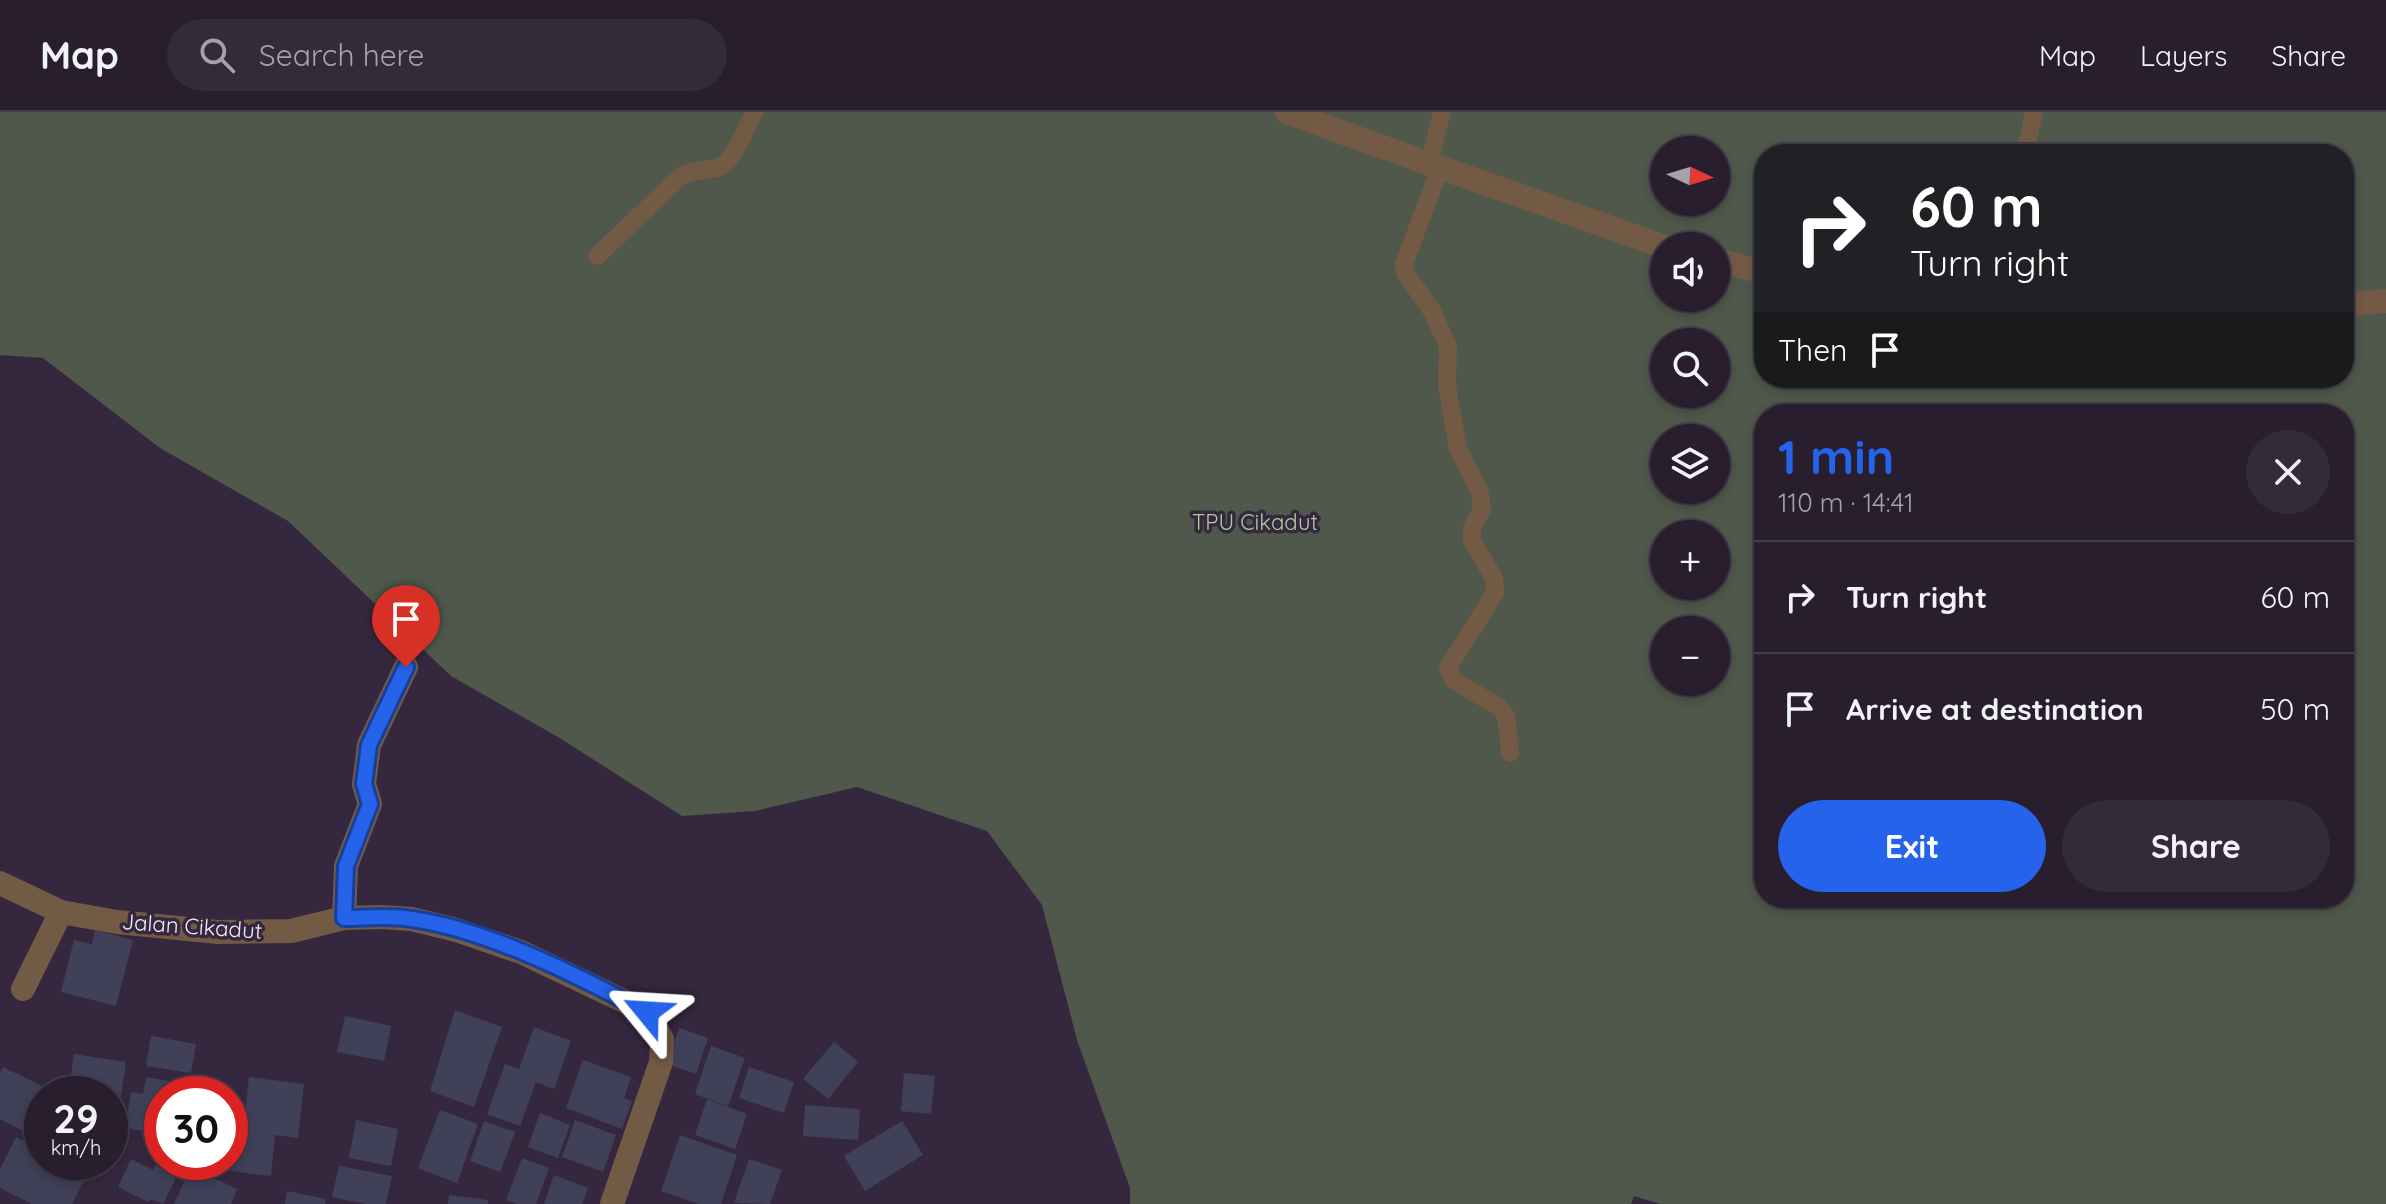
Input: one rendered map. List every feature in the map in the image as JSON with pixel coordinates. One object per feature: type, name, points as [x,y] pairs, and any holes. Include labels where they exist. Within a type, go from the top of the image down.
[{"type":"street","points":[[1287,112],[1650,242]]},
{"type":"street","points":[[1730,264],[1754,270]]},
{"type":"street","points":[[2354,304],[2386,301]]},
{"type":"street","points":[[344,918],[346,866],[370,804],[364,784],[369,745],[406,667]]},
{"type":"street","name":"Jalan Cikadut","points":[[0,883],[61,912],[117,922],[218,932],[291,931],[344,918],[411,919],[453,929],[521,952],[647,1012],[662,1039],[661,1062],[612,1204]]},
{"type":"street","points":[[23,989],[61,912]]},
{"type":"lane","points":[[597,256],[681,176],[692,170],[717,168],[728,163],[755,112]]},
{"type":"lane","points":[[1442,112],[1435,167],[1404,264],[1405,273],[1432,311],[1448,346],[1447,386],[1458,449],[1480,493],[1482,509],[1472,528],[1472,541],[1494,578],[1495,593],[1448,668],[1453,680],[1499,707],[1506,716],[1510,753]]},
{"type":"lane","points":[[2027,144],[2034,112]]},
{"type":"green space","name":"TPU Cikadut","points":[[0,112],[2386,112],[2386,1204],[1660,1204],[1634,1196],[1631,1204],[1130,1204],[1130,1188],[1077,1040],[1042,905],[987,831],[857,787],[755,811],[682,816],[558,737],[451,676],[288,521],[160,448],[43,358],[0,355]]},
{"type":"building","points":[[95,930],[133,940],[116,1006],[61,992],[74,940],[92,944]]},
{"type":"building","points":[[455,1010],[502,1027],[474,1107],[430,1091]]},
{"type":"building","points":[[345,1016],[391,1026],[384,1061],[337,1052]]},
{"type":"building","points":[[534,1027],[571,1041],[554,1089],[536,1082],[520,1126],[487,1114],[505,1064],[519,1069]]},
{"type":"building","points":[[679,1028],[708,1038],[696,1074],[667,1064]]},
{"type":"building","points":[[151,1036],[196,1044],[191,1073],[146,1066]]},
{"type":"building","points":[[834,1042],[858,1062],[828,1099],[803,1079]]},
{"type":"building","points":[[711,1046],[745,1058],[728,1106],[695,1094]]},
{"type":"building","points":[[74,1054],[126,1062],[124,1076],[71,1076]]},
{"type":"building","points":[[583,1060],[631,1077],[624,1098],[632,1101],[622,1129],[566,1108]]},
{"type":"building","points":[[3,1067],[24,1077],[24,1131],[0,1119],[0,1073]]},
{"type":"building","points":[[749,1067],[794,1082],[784,1113],[739,1098]]},
{"type":"building","points":[[904,1073],[935,1076],[931,1114],[901,1111]]},
{"type":"building","points":[[249,1077],[304,1084],[298,1138],[275,1135],[271,1176],[248,1173]]},
{"type":"building","points":[[144,1088],[144,1131],[128,1128],[131,1092],[143,1094]]},
{"type":"building","points":[[707,1099],[747,1114],[735,1149],[695,1135]]},
{"type":"building","points":[[805,1105],[860,1109],[858,1140],[803,1136]]},
{"type":"building","points":[[440,1110],[478,1124],[457,1183],[418,1168]]},
{"type":"building","points":[[540,1113],[570,1125],[558,1158],[528,1147]]},
{"type":"building","points":[[356,1120],[398,1129],[391,1166],[349,1158]]},
{"type":"building","points":[[575,1120],[616,1135],[603,1172],[562,1157]]},
{"type":"building","points":[[484,1121],[515,1132],[500,1172],[470,1161]]},
{"type":"building","points":[[902,1121],[923,1155],[865,1191],[844,1156]]},
{"type":"building","points":[[680,1135],[737,1155],[721,1204],[699,1204],[661,1191]]},
{"type":"building","points":[[16,1137],[24,1141],[24,1180],[84,1180],[72,1204],[32,1204],[0,1188],[0,1169]]},
{"type":"building","points":[[522,1158],[549,1168],[536,1204],[517,1204],[506,1200]]},
{"type":"building","points":[[131,1159],[144,1166],[144,1180],[175,1180],[163,1204],[150,1199],[148,1202],[118,1187],[121,1180],[128,1180]]},
{"type":"building","points":[[749,1159],[782,1170],[770,1204],[734,1203]]},
{"type":"building","points":[[339,1166],[392,1176],[386,1204],[366,1204],[332,1197]]},
{"type":"building","points":[[554,1175],[588,1188],[582,1204],[544,1204]]},
{"type":"building","points":[[185,1180],[218,1180],[237,1189],[231,1204],[174,1204]]},
{"type":"building","points":[[287,1191],[326,1199],[325,1204],[285,1204]]},
{"type":"building","points":[[449,1195],[488,1200],[488,1204],[448,1204]]},
{"type":"route","points":[[406,667],[369,745],[364,784],[370,804],[346,866],[344,918],[411,919],[453,929],[521,952],[647,1012]]}]
